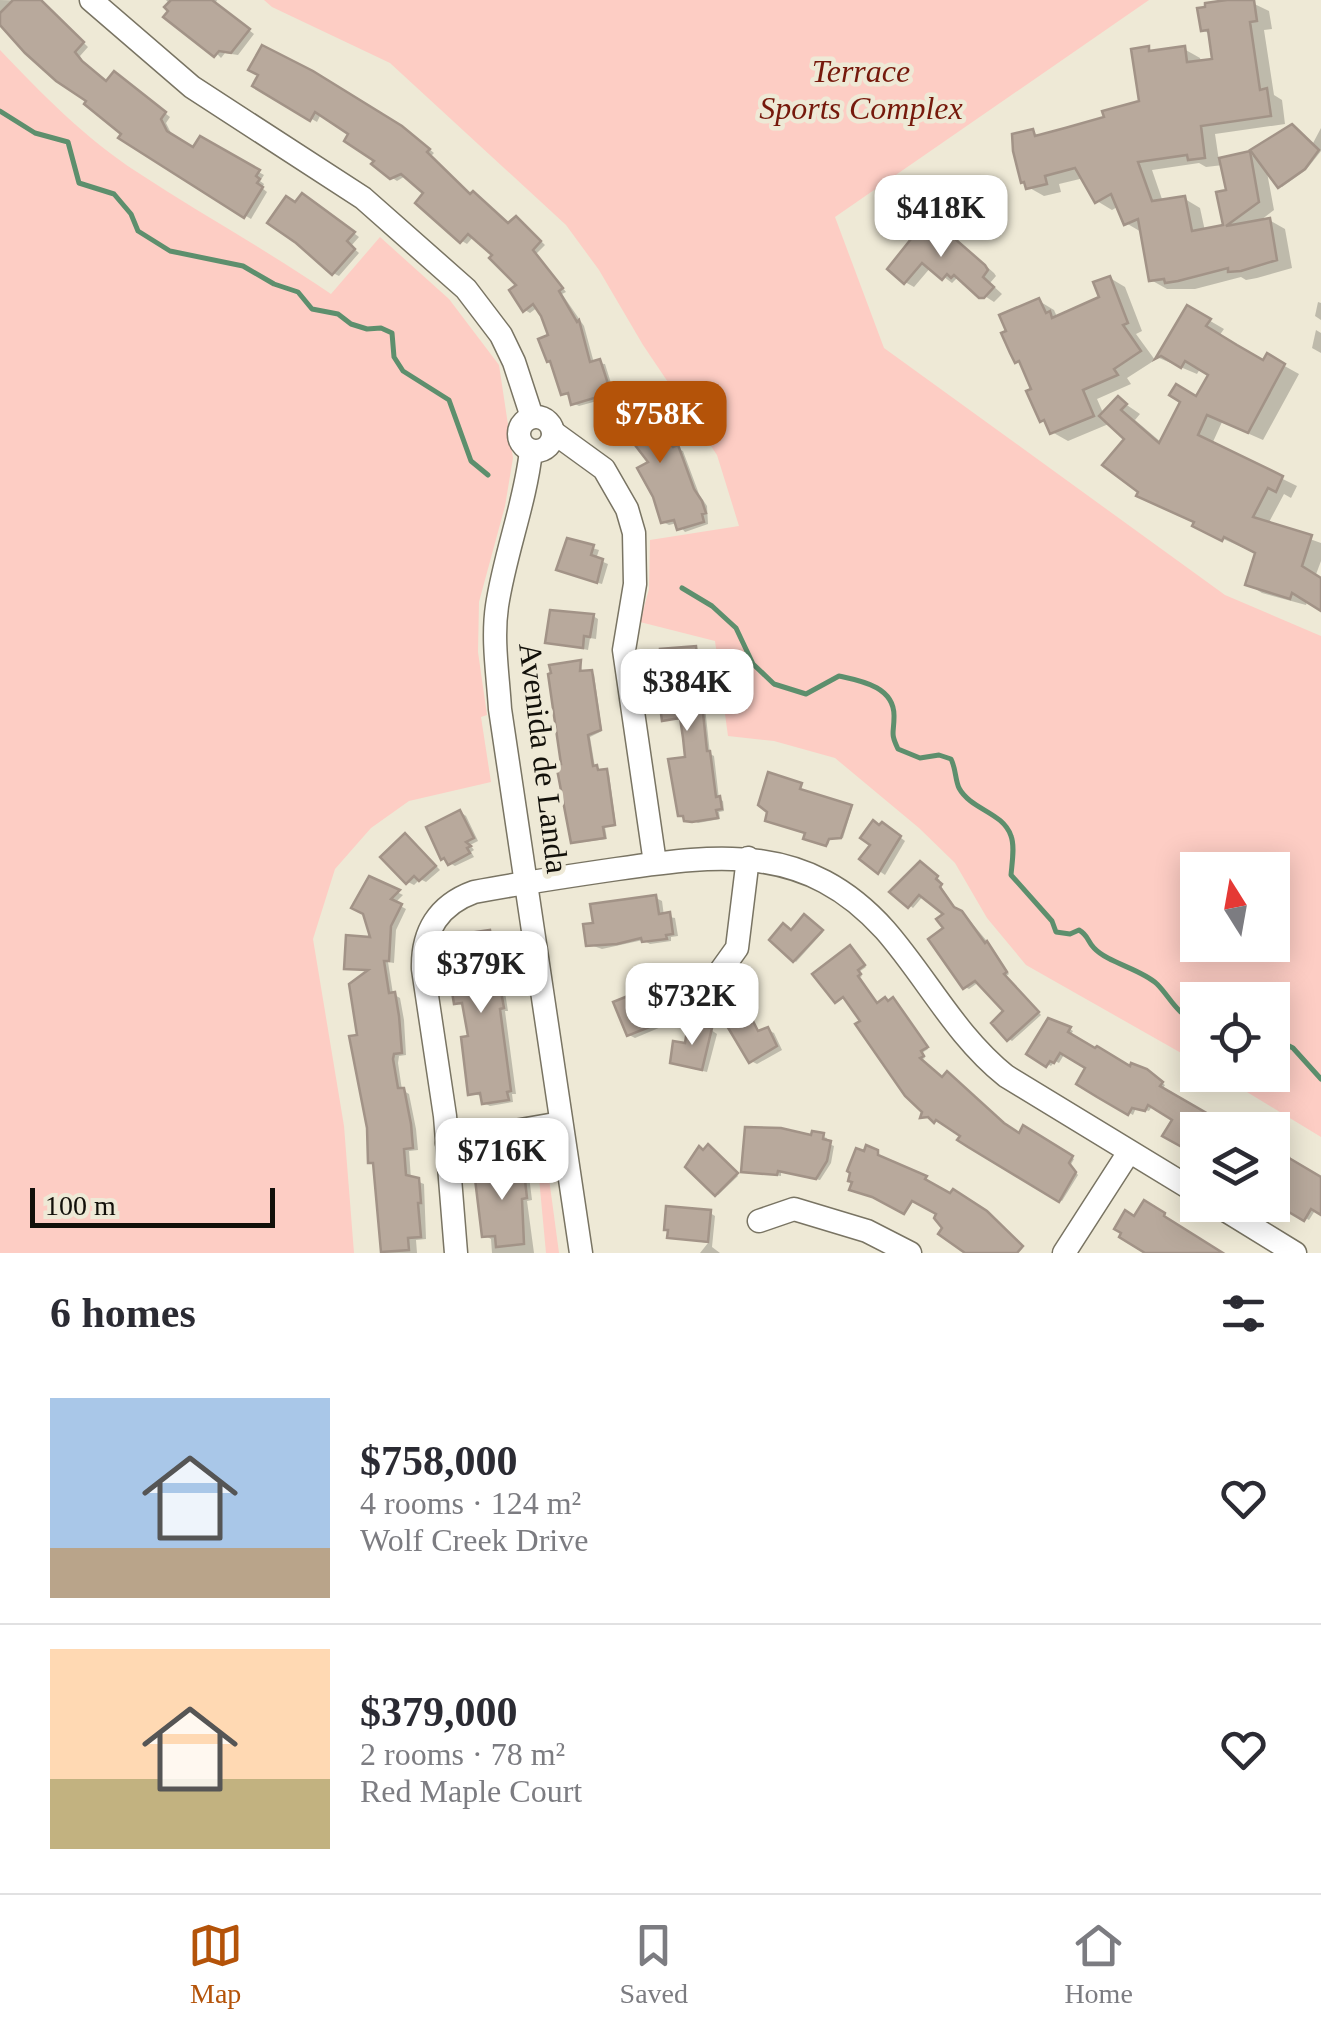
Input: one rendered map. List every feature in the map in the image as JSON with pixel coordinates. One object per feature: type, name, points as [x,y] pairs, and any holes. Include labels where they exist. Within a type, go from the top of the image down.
[{"type":"street","name":"Avenida de Landa","points":[[91,0],[192,87],[363,198],[466,289],[501,335],[514,362],[532,417],[522,423],[518,434],[531,451],[526,488],[496,608],[500,709],[581,1253]]},
{"type":"street","points":[[532,417],[548,422],[553,432],[604,469],[617,488],[634,533],[635,584],[624,650],[655,864]]},
{"type":"street","points":[[531,451],[548,448],[553,432]]},
{"type":"street","points":[[456,1253],[448,1142],[423,969],[425,938],[438,915],[454,900],[474,892],[718,856],[748,858],[810,876],[861,907],[884,928],[962,1036],[983,1058],[1180,1183]]},
{"type":"street","points":[[714,980],[736,948],[748,858]]},
{"type":"street","points":[[448,1142],[562,1124]]},
{"type":"street","points":[[1064,1253],[1129,1152]]},
{"type":"street","points":[[758,1221],[794,1209],[867,1231],[910,1253]]},
{"type":"street","points":[[1244,1222],[1295,1253]]},
{"type":"green space","name":"Terrace Sports Complex","points":[[264,0],[1149,0],[835,217],[884,348],[1225,595],[1321,636],[1321,1137],[1290,1118],[1290,1112],[1280,1112],[1247,1092],[1290,1092],[1290,982],[1180,982],[1180,1052],[1026,965],[987,918],[955,863],[835,758],[774,741],[728,736],[715,641],[640,622],[649,589],[650,540],[739,526],[717,455],[566,225],[390,63]]},
{"type":"green space","points":[[0,50],[65,115],[118,159],[331,294],[380,237],[449,299],[499,365],[513,458],[505,506],[479,602],[478,652],[487,715],[481,717],[491,782],[409,801],[371,828],[335,869],[313,939],[344,1126],[354,1253],[0,1253]]},
{"type":"green space","points":[[536,1146],[546,1156],[559,1253],[546,1253]]},
{"type":"building","points":[[13,0],[41,0],[84,42],[75,52],[82,61],[106,81],[114,71],[166,112],[161,119],[167,131],[193,147],[200,136],[260,170],[257,183],[263,187],[244,218],[118,138],[121,134],[84,104],[86,101],[25,53],[0,25],[0,13]]},
{"type":"building","points":[[171,0],[212,0],[250,29],[231,53],[219,51],[214,57],[163,17],[168,11],[164,7]]},
{"type":"building","points":[[1227,0],[1254,0],[1257,21],[1250,22],[1260,90],[1267,88],[1271,116],[1201,126],[1205,158],[1188,160],[1187,155],[1138,162],[1152,201],[1185,196],[1192,231],[1223,225],[1216,192],[1226,190],[1219,158],[1250,151],[1259,202],[1226,226],[1270,218],[1277,260],[1241,271],[1228,272],[1228,268],[1178,281],[1149,281],[1138,219],[1124,225],[1111,194],[1095,203],[1075,168],[1045,176],[1047,184],[1026,189],[1021,183],[1012,134],[1033,129],[1035,136],[1104,117],[1102,111],[1139,101],[1131,49],[1185,46],[1187,62],[1212,59],[1208,30],[1201,31],[1197,8]]},
{"type":"building","points":[[262,45],[313,71],[402,126],[430,149],[427,152],[470,194],[473,191],[508,223],[516,216],[541,241],[533,250],[563,288],[559,291],[579,320],[590,362],[600,359],[611,393],[571,405],[568,393],[561,395],[538,339],[548,335],[541,316],[533,304],[523,312],[509,290],[516,285],[489,258],[492,255],[468,234],[460,243],[415,203],[423,193],[401,174],[390,179],[371,164],[374,161],[344,141],[348,134],[315,112],[310,121],[252,86],[258,75],[248,70]]},
{"type":"building","points":[[1292,124],[1319,150],[1305,169],[1278,188],[1250,150]]},
{"type":"building","points":[[302,193],[355,232],[347,241],[355,249],[332,275],[267,223],[286,196],[295,202]]},
{"type":"building","points":[[923,224],[932,232],[939,225],[985,265],[988,270],[983,277],[994,287],[984,298],[979,298],[954,275],[951,278],[947,274],[942,280],[922,263],[904,284],[887,269]]},
{"type":"building","points":[[1110,276],[1128,323],[1123,325],[1141,351],[1114,369],[1118,375],[1083,390],[1094,416],[1050,434],[1026,391],[1031,389],[1019,361],[1015,363],[1001,333],[1006,331],[999,315],[1039,298],[1052,318],[1099,297],[1093,282]]},
{"type":"building","points":[[1187,305],[1211,319],[1206,326],[1237,345],[1263,360],[1267,353],[1285,364],[1248,433],[1207,415],[1198,435],[1283,476],[1276,492],[1268,488],[1253,517],[1312,535],[1302,566],[1321,578],[1321,611],[1292,593],[1290,599],[1245,585],[1255,553],[1224,537],[1222,541],[1192,526],[1194,522],[1136,496],[1138,492],[1102,465],[1124,439],[1099,416],[1118,396],[1127,404],[1121,410],[1159,443],[1180,402],[1169,395],[1176,384],[1196,396],[1208,375],[1185,361],[1181,368],[1161,356],[1155,359]]},
{"type":"building","points":[[638,399],[657,418],[653,421],[667,441],[673,447],[678,445],[702,501],[704,522],[677,530],[674,520],[661,523],[653,497],[637,468],[648,462],[628,436],[618,444],[603,424]]},
{"type":"building","points":[[567,538],[594,545],[591,555],[603,559],[597,583],[556,570]]},
{"type":"building","points":[[550,610],[594,614],[590,637],[584,636],[583,648],[545,643]]},
{"type":"building","points":[[696,646],[707,751],[722,809],[716,810],[718,818],[692,822],[678,816],[668,759],[685,757],[680,718],[662,721],[654,662],[661,661],[660,649]]},
{"type":"building","points":[[581,660],[580,671],[592,670],[601,730],[588,735],[593,766],[607,769],[615,825],[603,827],[605,838],[571,843],[556,764],[561,764],[548,674],[549,665]]},
{"type":"building","points":[[768,772],[802,783],[800,789],[852,805],[841,838],[829,839],[826,846],[803,839],[805,833],[765,821],[767,812],[758,805]]},
{"type":"building","points":[[460,810],[474,838],[466,842],[471,846],[467,848],[470,853],[448,865],[444,858],[441,860],[426,827]]},
{"type":"building","points":[[873,820],[901,836],[878,874],[859,859],[870,845],[860,838]]},
{"type":"building","points":[[405,833],[436,866],[419,881],[414,876],[406,884],[380,857]]},
{"type":"building","points":[[920,861],[938,876],[940,887],[954,907],[987,941],[1007,972],[1004,974],[1039,1012],[1007,1041],[991,1023],[1003,1011],[975,981],[963,989],[928,939],[943,928],[936,919],[943,914],[919,895],[908,908],[889,892]]},
{"type":"building","points":[[369,876],[400,890],[391,899],[402,904],[391,926],[389,961],[384,961],[389,993],[395,992],[399,1016],[402,1053],[394,1054],[393,1059],[411,1124],[413,1148],[404,1149],[406,1175],[419,1178],[421,1203],[421,1237],[408,1238],[409,1250],[381,1252],[373,1163],[368,1163],[367,1128],[349,1036],[357,1035],[349,984],[368,970],[344,969],[346,935],[370,937],[363,914],[351,908]]},
{"type":"building","points":[[656,895],[659,914],[670,912],[673,934],[666,935],[667,939],[642,942],[641,938],[586,946],[583,924],[593,923],[590,904]]},
{"type":"building","points":[[804,914],[823,930],[793,962],[769,940],[783,923],[791,930]]},
{"type":"building","points":[[490,930],[504,1008],[500,1009],[511,1091],[507,1092],[509,1100],[482,1104],[480,1093],[468,1095],[461,1037],[468,1036],[462,1003],[454,1004],[450,948],[457,947],[455,935]]},
{"type":"building","points":[[850,945],[865,965],[858,970],[858,976],[877,1003],[893,997],[928,1047],[921,1051],[924,1056],[920,1058],[942,1077],[947,1071],[1019,1133],[1023,1125],[1073,1156],[1069,1163],[1076,1172],[1059,1202],[957,1140],[960,1136],[936,1120],[934,1123],[928,1117],[920,1118],[922,1112],[905,1096],[855,1024],[860,1021],[843,997],[835,1003],[812,974]]},
{"type":"building","points":[[660,983],[669,1007],[653,1014],[657,1024],[627,1036],[613,1002]]},
{"type":"building","points":[[745,1017],[753,1021],[758,1031],[768,1027],[777,1046],[749,1063],[727,1026]]},
{"type":"building","points":[[1048,1018],[1071,1027],[1068,1032],[1095,1048],[1130,1066],[1131,1063],[1147,1069],[1163,1082],[1160,1086],[1205,1112],[1180,1112],[1180,1146],[1162,1136],[1172,1120],[1148,1105],[1145,1111],[1132,1108],[1128,1115],[1076,1084],[1085,1068],[1060,1053],[1046,1067],[1026,1054]]},
{"type":"building","points":[[688,1024],[712,1028],[702,1070],[670,1063],[673,1041],[685,1043]]},
{"type":"building","points":[[745,1127],[824,1133],[823,1139],[831,1141],[827,1161],[816,1179],[778,1171],[777,1175],[741,1172]]},
{"type":"building","points":[[708,1144],[738,1173],[715,1196],[685,1167],[699,1146],[703,1150]]},
{"type":"building","points":[[866,1145],[878,1150],[878,1155],[927,1176],[925,1179],[950,1193],[953,1189],[987,1211],[1023,1246],[1017,1253],[965,1253],[938,1234],[942,1228],[934,1218],[936,1214],[912,1201],[904,1214],[849,1190],[852,1182],[848,1181],[847,1171],[856,1148],[864,1151]]},
{"type":"building","points":[[1290,1159],[1321,1177],[1321,1215],[1311,1209],[1304,1221],[1290,1213]]},
{"type":"building","points":[[523,1162],[527,1198],[522,1199],[524,1244],[496,1247],[495,1236],[482,1237],[475,1179],[483,1178],[486,1166]]},
{"type":"building","points":[[1144,1200],[1223,1253],[1145,1253],[1119,1237],[1121,1233],[1114,1229],[1125,1210],[1134,1216]]},
{"type":"building","points":[[666,1206],[711,1210],[708,1242],[667,1238]]},
{"type":"waterway","points":[[0,111],[35,133],[68,142],[79,183],[114,194],[131,214],[138,231],[170,251],[243,266],[274,284],[298,292],[312,309],[338,314],[367,329],[381,328],[392,333],[394,357],[403,371],[449,400],[471,461],[488,475]]},
{"type":"waterway","points":[[682,588],[712,606],[736,628],[753,664],[774,684],[806,694],[839,676],[883,692],[893,707],[893,736],[898,749],[920,758],[939,755],[951,759],[964,795],[1007,828],[1013,845],[1011,875],[1052,921],[1056,932],[1070,934],[1079,930],[1100,953],[1157,984],[1180,1012]]},
{"type":"waterway","points":[[1290,1046],[1321,1079]]}]
